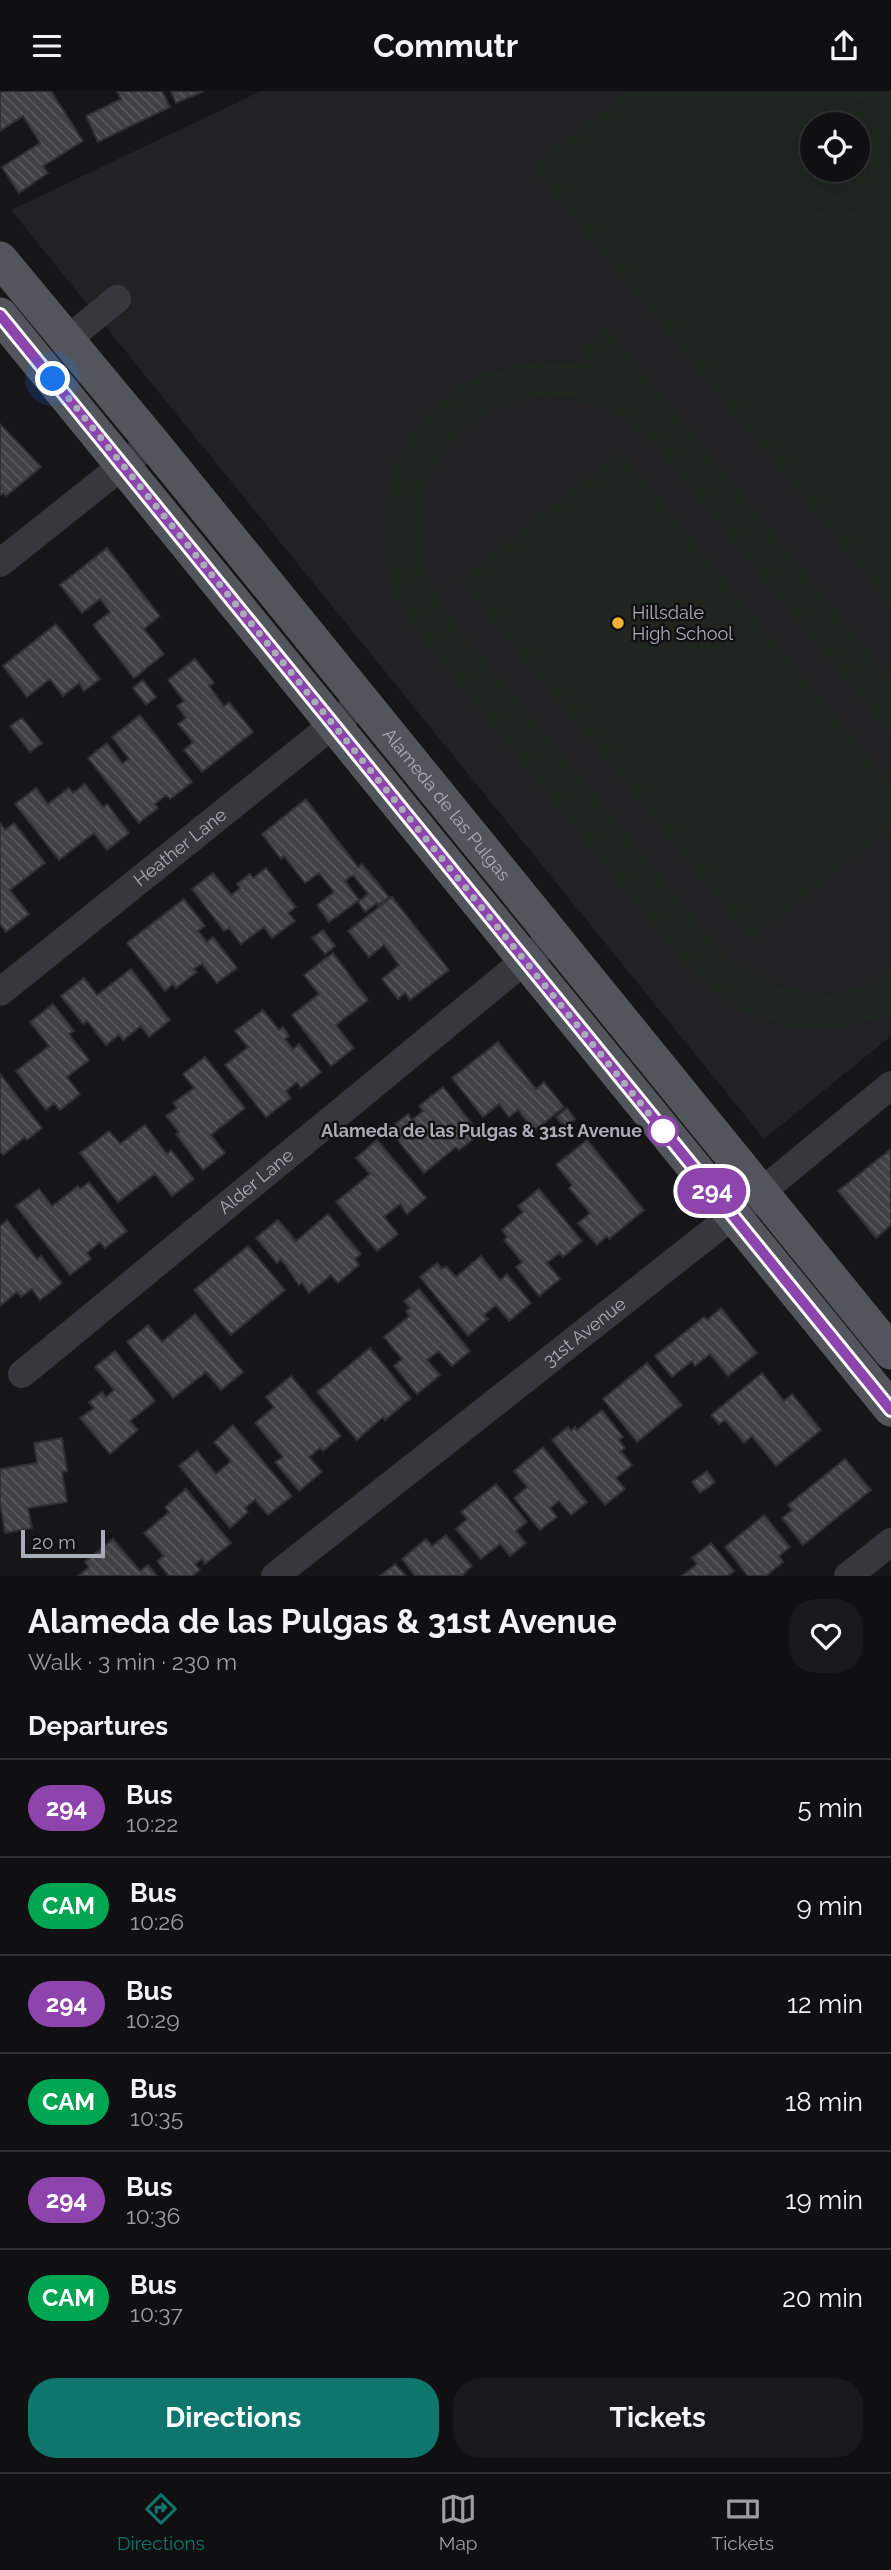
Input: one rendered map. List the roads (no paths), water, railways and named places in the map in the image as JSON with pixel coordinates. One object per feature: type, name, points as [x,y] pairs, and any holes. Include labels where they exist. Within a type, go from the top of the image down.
[{"type":"main road","name":"Alameda de las Pulgas","points":[[0,259],[152,442],[525,960],[891,1409]]},
{"type":"main road","name":"Alameda de las Pulgas","points":[[0,315],[124,465],[554,936],[891,1352]]},
{"type":"street","points":[[68,339],[117,299]]},
{"type":"street","points":[[0,563],[152,442]]},
{"type":"street","name":"Heather Lane","points":[[0,992],[348,713]]},
{"type":"street","name":"Alder Lane","points":[[22,1374],[554,936]]},
{"type":"street","name":"31st Avenue","points":[[275,1576],[732,1216],[891,1085]]},
{"type":"street","points":[[848,1576],[891,1542]]},
{"type":"place","name":"Hillsdale High School","points":[[618,623]]},
{"type":"place","name":"Alameda de las Pulgas & 31st Avenue","points":[[663,1131]]}]
